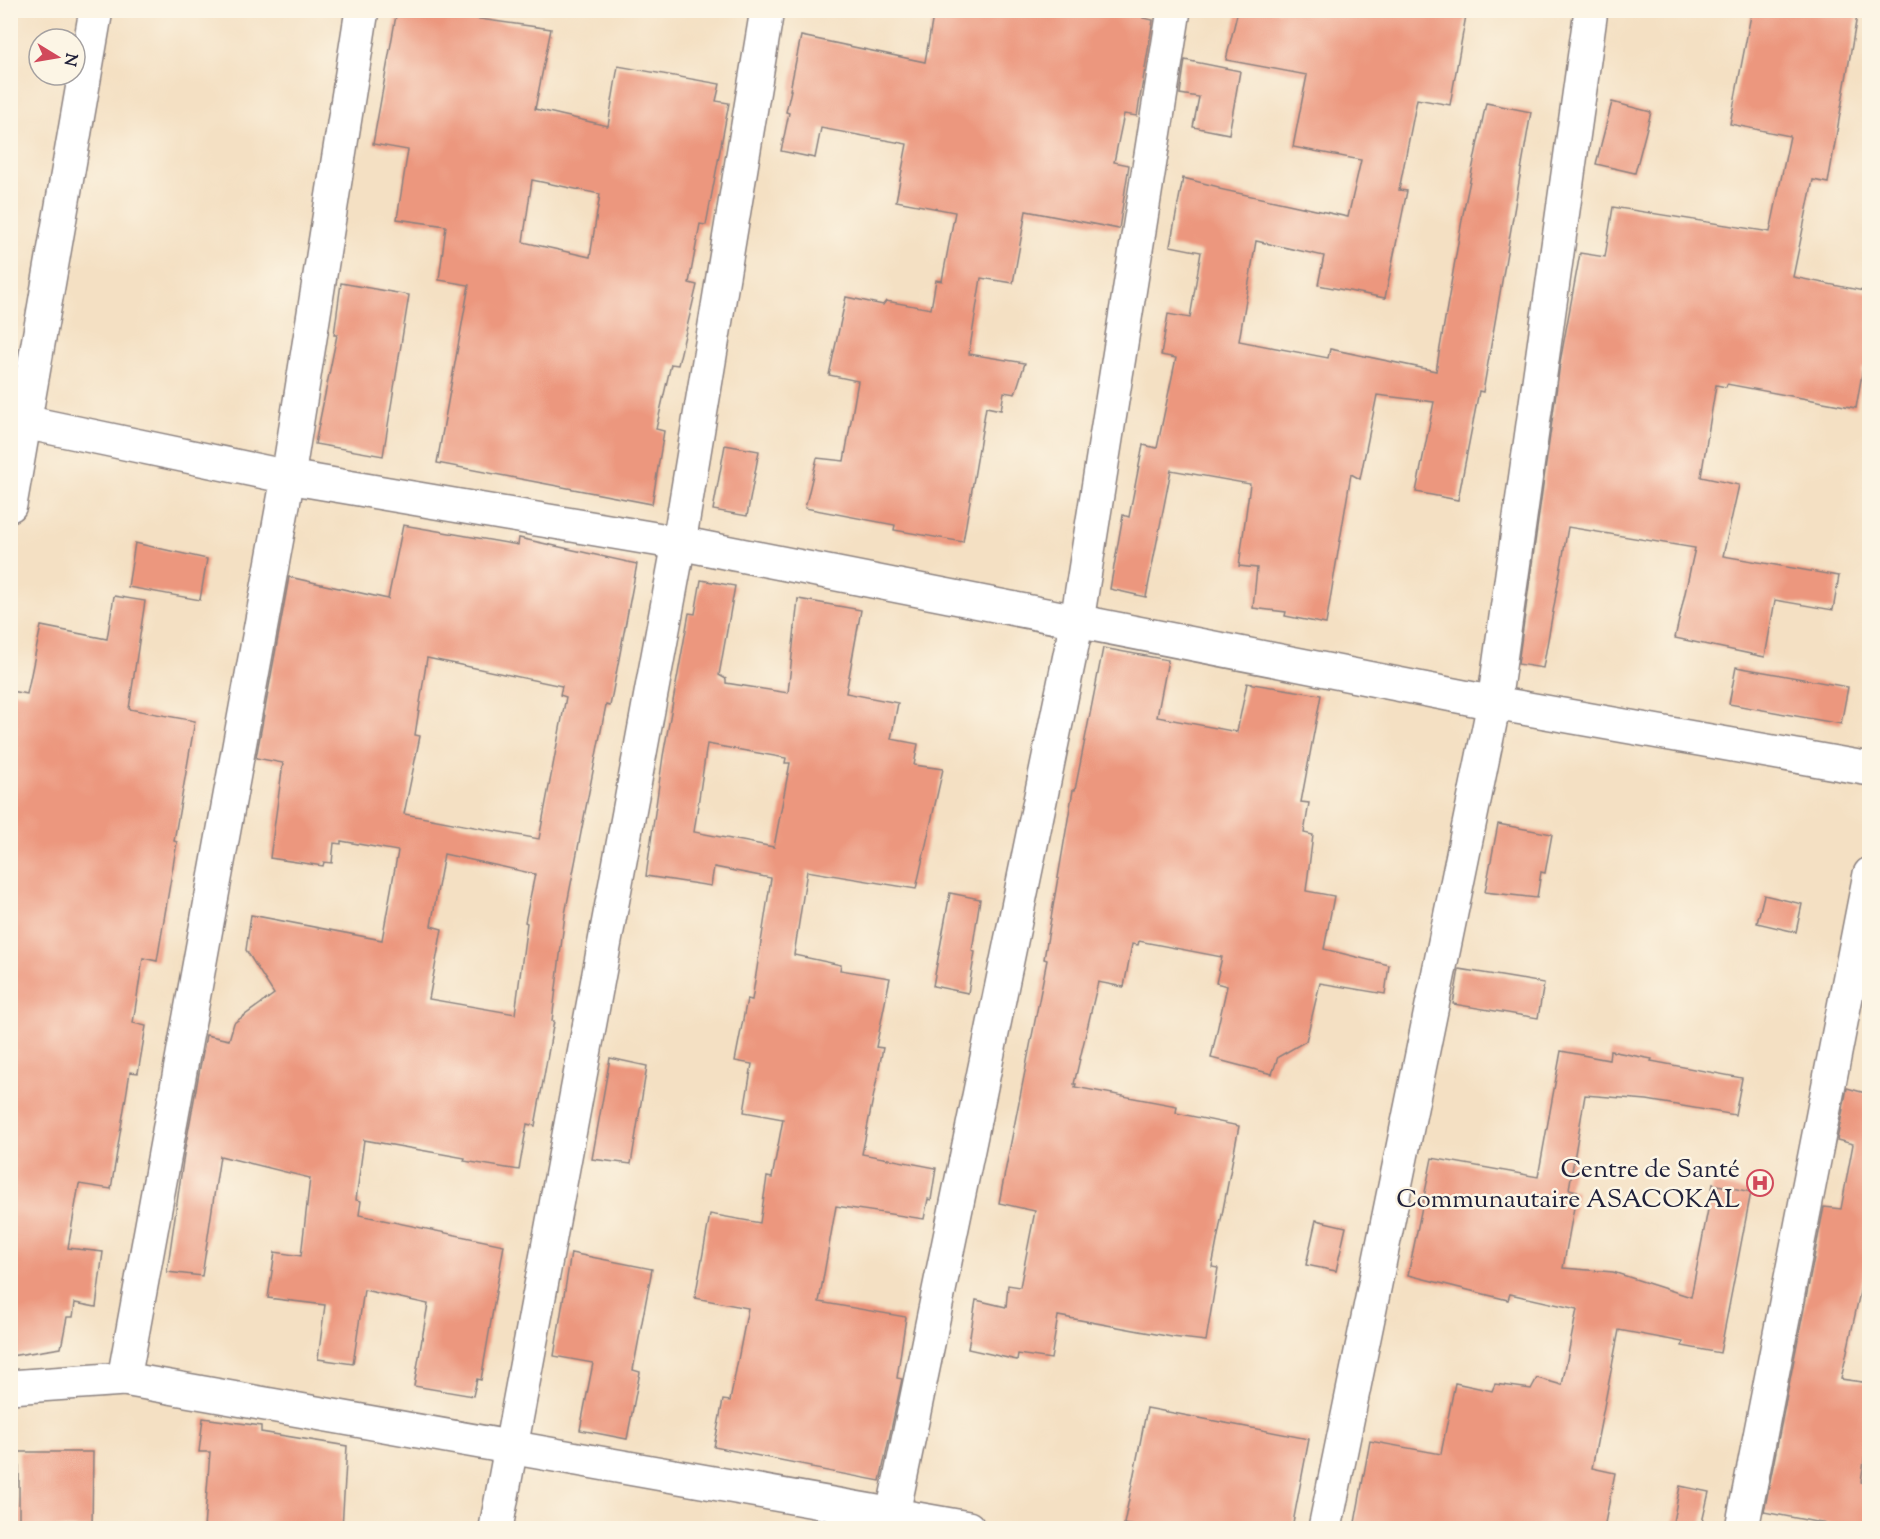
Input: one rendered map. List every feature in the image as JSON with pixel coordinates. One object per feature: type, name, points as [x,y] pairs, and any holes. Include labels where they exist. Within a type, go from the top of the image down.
[{"type":"street","points":[[10,505],[18,420],[96,10]]},
{"type":"street","points":[[123,1379],[288,477],[362,10]]},
{"type":"street","points":[[496,1528],[679,543],[767,10]]},
{"type":"street","points":[[891,1522],[1077,621],[1174,10]]},
{"type":"street","points":[[1325,1528],[1494,703],[1591,10]]},
{"type":"street","points":[[18,420],[288,477],[679,543],[1494,703],[1869,770]]},
{"type":"street","points":[[1742,1528],[1869,874]]},
{"type":"street","points":[[10,1387],[123,1379],[511,1447],[891,1522],[968,1528]]},
{"type":"building","points":[[397,10],[438,10],[437,13],[551,29],[535,109],[608,126],[618,66],[720,84],[716,101],[729,103],[706,225],[700,224],[689,283],[697,285],[678,365],[671,364],[656,429],[664,431],[652,504],[437,463],[469,285],[439,280],[446,226],[397,219],[408,150],[373,144]],"holes":[[[532,180],[600,194],[590,257],[523,242]]]},
{"type":"building","points":[[934,10],[1145,10],[1143,18],[1153,20],[1137,116],[1124,114],[1114,162],[1129,165],[1119,229],[1026,211],[1013,283],[981,278],[969,354],[1025,363],[1015,394],[1004,392],[1001,410],[986,407],[963,542],[894,530],[895,525],[805,508],[817,458],[844,461],[858,381],[829,375],[846,297],[883,305],[886,301],[931,309],[936,280],[942,281],[955,212],[896,201],[907,144],[821,128],[815,158],[781,151],[801,36],[925,62]]},
{"type":"building","points":[[1238,10],[1467,10],[1450,105],[1417,99],[1399,190],[1407,191],[1385,298],[1318,285],[1324,256],[1256,241],[1239,341],[1328,358],[1330,349],[1436,371],[1463,214],[1486,103],[1531,112],[1483,392],[1479,391],[1458,500],[1416,492],[1434,402],[1377,395],[1360,479],[1351,474],[1326,624],[1285,616],[1286,612],[1253,608],[1257,568],[1239,566],[1250,484],[1171,470],[1146,597],[1110,589],[1123,515],[1129,517],[1143,445],[1157,448],[1176,358],[1161,355],[1168,314],[1190,318],[1201,252],[1170,246],[1183,178],[1219,187],[1219,189],[1348,217],[1361,160],[1293,147],[1307,75],[1226,60]]},
{"type":"building","points":[[1752,10],[1826,10],[1857,16],[1828,183],[1813,180],[1793,277],[1869,292],[1869,369],[1863,368],[1856,408],[1727,384],[1726,387],[1716,385],[1701,477],[1739,485],[1723,556],[1839,576],[1833,610],[1775,600],[1765,657],[1675,638],[1695,548],[1568,527],[1543,668],[1518,664],[1561,357],[1580,253],[1605,257],[1613,207],[1770,232],[1790,136],[1730,124]]},
{"type":"building","points":[[1185,60],[1240,71],[1229,134],[1193,127],[1199,97],[1180,94]]},
{"type":"building","points":[[1612,102],[1651,112],[1635,173],[1596,164]]},
{"type":"building","points":[[341,283],[409,295],[383,456],[315,444],[337,335],[334,335]]},
{"type":"building","points":[[725,445],[759,451],[747,516],[713,510]]},
{"type":"building","points":[[403,525],[518,545],[519,538],[637,564],[610,706],[606,705],[565,914],[552,1021],[554,1021],[535,1126],[527,1124],[519,1170],[364,1140],[356,1200],[361,1201],[359,1215],[504,1245],[481,1380],[477,1379],[473,1396],[414,1386],[428,1304],[364,1290],[353,1364],[318,1359],[325,1305],[268,1298],[275,1252],[301,1256],[310,1178],[220,1156],[202,1276],[167,1272],[184,1154],[206,1035],[229,1040],[234,1023],[274,994],[246,950],[251,915],[382,940],[398,851],[341,841],[341,844],[334,843],[332,863],[324,862],[323,866],[270,858],[283,763],[256,758],[289,577],[388,599]],"holes":[[[427,658],[562,686],[560,695],[566,697],[539,839],[404,814],[420,736],[415,735]],[[444,854],[535,874],[525,922],[527,923],[515,1014],[429,999],[442,929],[431,926]]]},
{"type":"building","points":[[135,543],[207,559],[200,600],[128,587]]},
{"type":"building","points":[[701,580],[735,586],[719,675],[726,679],[726,683],[788,693],[798,599],[861,610],[846,693],[898,703],[891,739],[918,744],[914,765],[943,769],[916,889],[807,871],[794,955],[841,965],[840,970],[890,978],[876,1047],[883,1048],[862,1154],[936,1168],[931,1200],[928,1199],[924,1219],[836,1206],[819,1302],[906,1317],[897,1378],[902,1379],[880,1481],[714,1447],[723,1400],[730,1401],[748,1308],[695,1298],[710,1214],[760,1223],[767,1177],[772,1178],[783,1119],[744,1112],[752,1064],[735,1061],[747,999],[752,1000],[771,878],[714,867],[711,886],[646,876],[663,756],[689,613],[695,614]],"holes":[[[707,744],[786,758],[785,763],[790,763],[774,847],[694,832]]]},
{"type":"building","points":[[114,596],[145,601],[129,709],[195,721],[174,841],[177,842],[157,961],[143,958],[133,1023],[146,1026],[138,1073],[130,1072],[111,1189],[79,1184],[68,1248],[103,1252],[96,1307],[75,1303],[73,1317],[67,1317],[61,1348],[10,1356],[10,691],[27,694],[41,626],[107,639]]},
{"type":"building","points":[[1103,648],[1168,660],[1157,717],[1237,732],[1247,683],[1321,695],[1301,802],[1309,803],[1304,833],[1313,835],[1306,891],[1334,896],[1324,949],[1389,965],[1385,994],[1320,983],[1306,1041],[1278,1057],[1272,1074],[1211,1058],[1227,986],[1216,983],[1222,957],[1139,941],[1138,945],[1132,944],[1124,987],[1098,982],[1074,1084],[1076,1084],[1075,1087],[1177,1106],[1176,1113],[1239,1126],[1212,1267],[1218,1268],[1206,1341],[1058,1316],[1051,1359],[1018,1354],[1017,1360],[968,1349],[976,1300],[1006,1307],[1008,1285],[1020,1287],[1035,1211],[999,1203],[1047,960],[1044,959],[1073,790],[1075,790]]},
{"type":"building","points":[[1736,667],[1848,687],[1841,724],[1729,704]]},
{"type":"building","points":[[1498,824],[1552,834],[1545,873],[1541,872],[1537,898],[1485,892]]},
{"type":"building","points":[[950,893],[980,899],[968,993],[933,986]]},
{"type":"building","points":[[1764,895],[1802,904],[1796,932],[1757,923]]},
{"type":"building","points":[[1459,969],[1544,983],[1538,1018],[1453,1004]]},
{"type":"building","points":[[1561,1051],[1609,1060],[1610,1051],[1742,1078],[1735,1115],[1647,1100],[1585,1095],[1569,1189],[1577,1191],[1563,1268],[1613,1272],[1691,1297],[1713,1184],[1751,1192],[1720,1353],[1682,1346],[1683,1342],[1619,1330],[1592,1468],[1615,1473],[1604,1528],[1354,1528],[1370,1441],[1441,1454],[1455,1383],[1492,1391],[1495,1384],[1531,1389],[1537,1378],[1562,1385],[1577,1309],[1510,1294],[1508,1300],[1408,1275],[1432,1158],[1538,1177]]},
{"type":"building","points":[[610,1058],[647,1066],[631,1164],[592,1159]]},
{"type":"building","points":[[1847,1088],[1869,1094],[1869,1251],[1841,1379],[1869,1383],[1869,1425],[1861,1482],[1869,1484],[1869,1528],[1847,1528],[1764,1512],[1824,1207],[1841,1209],[1853,1144],[1837,1140]]},
{"type":"building","points":[[1316,1220],[1346,1227],[1336,1271],[1306,1265]]},
{"type":"building","points":[[571,1253],[652,1269],[633,1370],[640,1372],[627,1439],[580,1430],[593,1363],[554,1356]]},
{"type":"building","points":[[1147,1408],[1309,1439],[1292,1528],[1147,1528],[1124,1524]]},
{"type":"building","points":[[203,1418],[261,1426],[261,1432],[347,1446],[342,1528],[204,1528],[210,1452],[199,1452]]},
{"type":"building","points":[[19,1452],[93,1452],[92,1528],[19,1528]]},
{"type":"building","points":[[1680,1486],[1709,1492],[1701,1527],[1673,1522]]},
{"type":"place","name":"Centre de Santé Communautaire ASACOKAL","points":[[1760,1183]]}]
